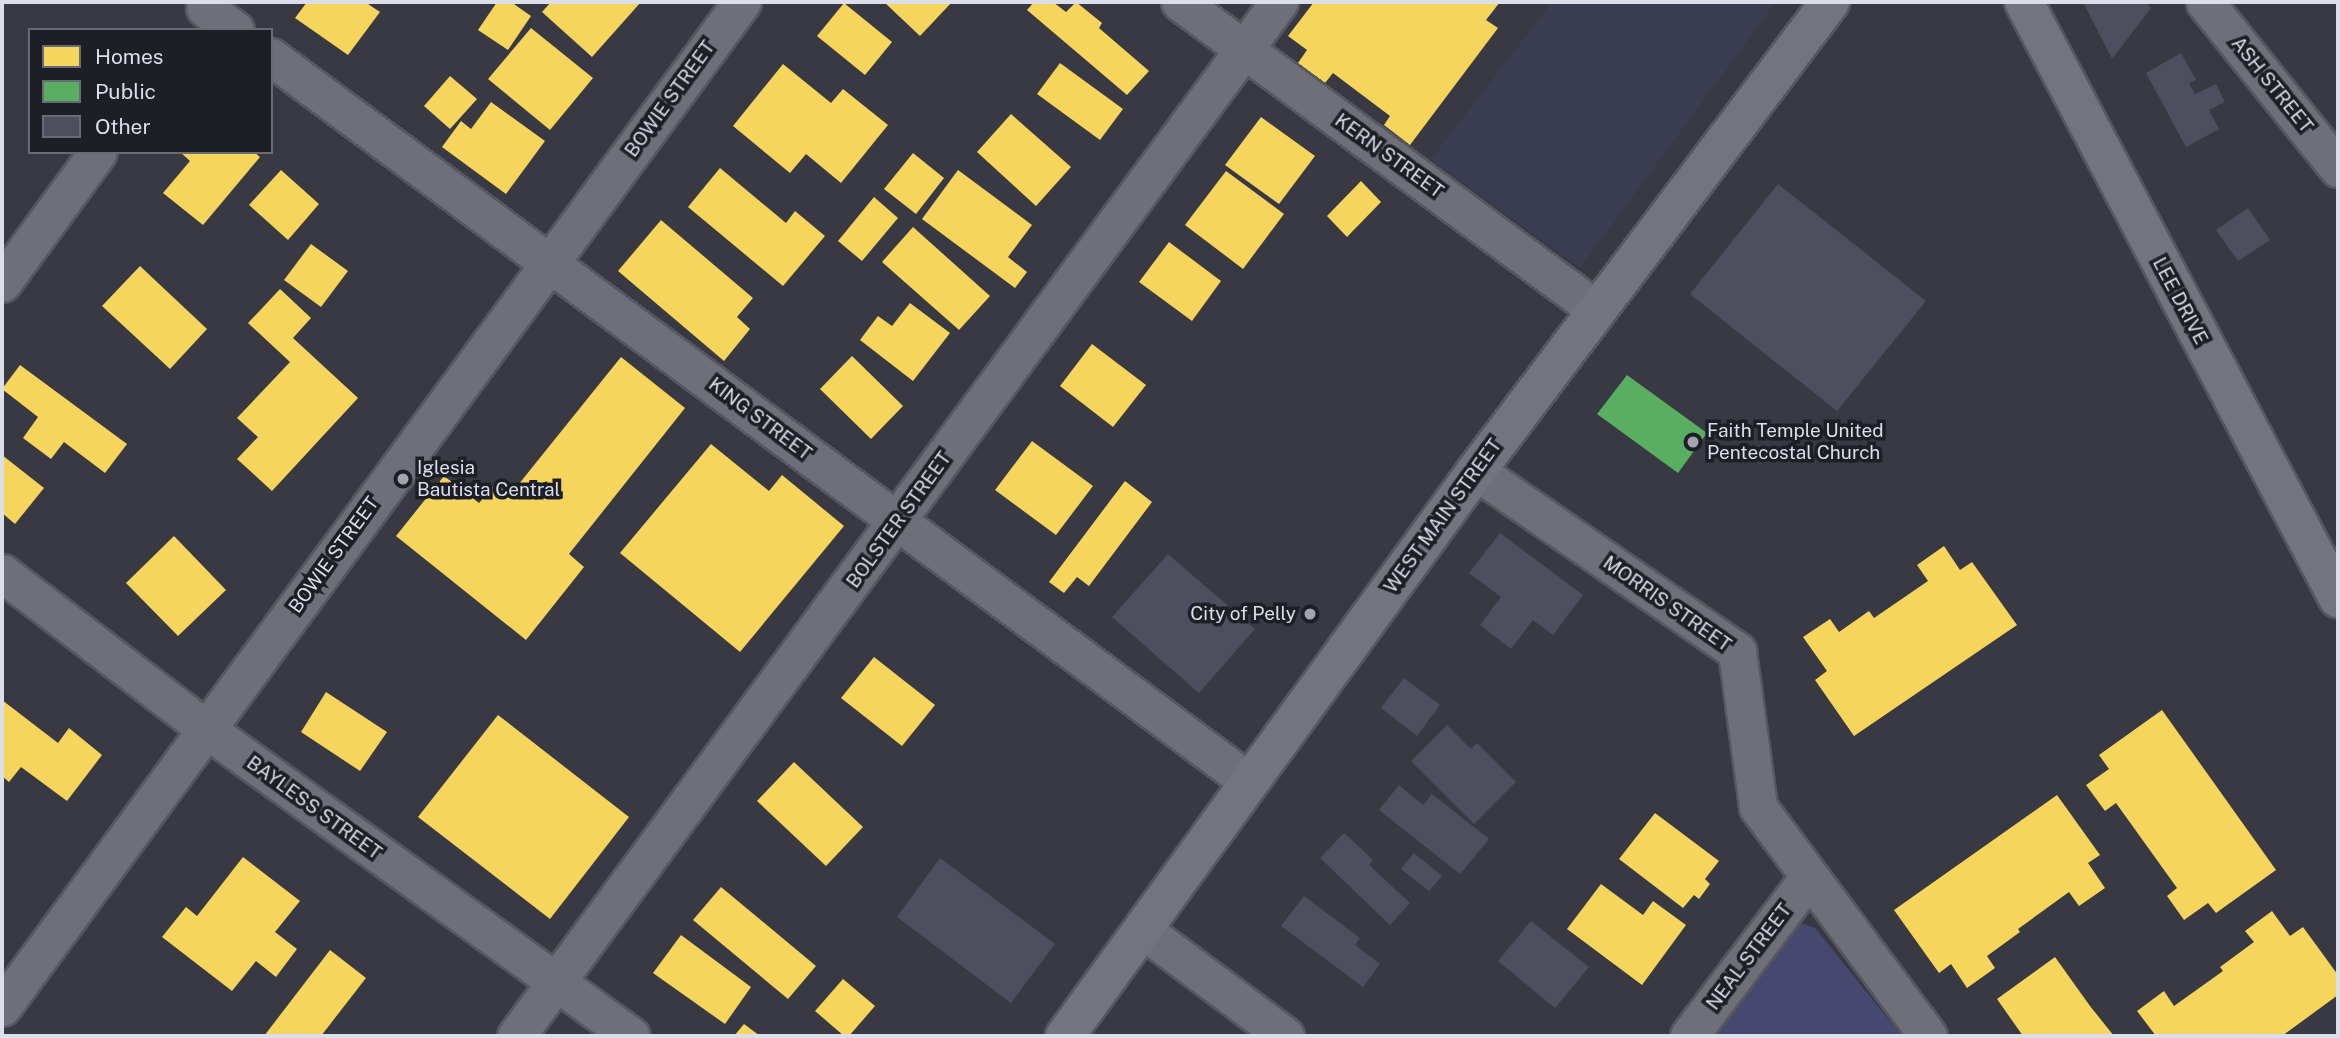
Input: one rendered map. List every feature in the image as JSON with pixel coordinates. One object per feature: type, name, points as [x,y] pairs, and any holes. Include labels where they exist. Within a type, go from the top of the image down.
[{"type":"main road","name":"WEST MAIN STREET","points":[[1065,1036],[1476,471],[1830,2]]},
{"type":"main road","name":"LEE DRIVE","points":[[2024,2],[2338,598]]},
{"type":"street","name":"BOWIE STREET","points":[[2,1007],[742,2]]},
{"type":"street","name":"KERN STREET","points":[[1180,2],[1597,310]]},
{"type":"street","name":"BOLSTER STREET","points":[[516,1036],[898,522],[1279,2]]},
{"type":"street","name":"ASH STREET","points":[[2204,2],[2338,168]]},
{"type":"street","points":[[201,13],[231,28]]},
{"type":"street","name":"KING STREET","points":[[273,58],[1248,781]]},
{"type":"street","points":[[2,283],[97,154]]},
{"type":"street","name":"MORRIS STREET","points":[[1476,471],[1708,634],[1737,651],[1758,807],[1928,1036]]},
{"type":"street","name":"BAYLESS STREET","points":[[2,573],[206,729],[631,1036]]},
{"type":"street","name":"NEAL STREET","points":[[1689,1036],[1809,877]]},
{"type":"street","points":[[1143,930],[1285,1036]]},
{"type":"shaded area","points":[[1552,2],[1776,2],[1580,268],[1431,159]]},
{"type":"shaded area","points":[[1802,924],[1815,928],[1902,1036],[1708,1036],[1788,928]]},
{"type":"building: Homes","points":[[307,2],[365,2],[380,12],[348,55],[295,18]]},
{"type":"building: Homes","points":[[497,2],[511,2],[531,16],[508,50],[478,30]]},
{"type":"building: Homes","points":[[551,2],[641,2],[592,57],[542,12]]},
{"type":"building: Homes","points":[[884,2],[952,2],[920,36]]},
{"type":"building: Homes","points":[[1034,2],[1053,2],[1066,12],[1076,2],[1102,23],[1099,28],[1149,71],[1127,95],[1027,10]]},
{"type":"building: Homes","points":[[1314,2],[1500,2],[1486,20],[1498,28],[1410,145],[1384,125],[1390,116],[1333,73],[1325,83],[1298,63],[1307,50],[1288,36]]},
{"type":"building: Homes","points":[[844,3],[892,42],[865,75],[817,36]]},
{"type":"building: Homes","points":[[531,28],[593,78],[550,130],[488,79]]},
{"type":"building: Homes","points":[[1060,63],[1123,109],[1100,140],[1037,94]]},
{"type":"building: Homes","points":[[783,64],[831,103],[843,89],[888,125],[841,183],[806,154],[790,173],[733,126]]},
{"type":"building: Homes","points":[[450,76],[477,99],[450,129],[424,106]]},
{"type":"building: Homes","points":[[491,102],[545,141],[506,194],[442,147],[461,121],[471,129]]},
{"type":"building: Homes","points":[[1011,114],[1071,167],[1036,206],[977,152]]},
{"type":"building: Homes","points":[[1261,117],[1315,156],[1279,204],[1225,165]]},
{"type":"building: Homes","points":[[913,153],[944,178],[916,214],[884,189]]},
{"type":"building: Homes","points":[[182,154],[256,154],[260,157],[203,225],[163,193],[190,161]]},
{"type":"building: Homes","points":[[720,168],[786,223],[795,211],[825,236],[783,286],[688,207]]},
{"type":"building: Homes","points":[[281,170],[319,204],[288,240],[249,205]]},
{"type":"building: Homes","points":[[958,170],[1032,225],[1008,257],[1027,272],[1015,288],[922,219]]},
{"type":"building: Homes","points":[[1226,171],[1284,214],[1243,269],[1185,225]]},
{"type":"building: Homes","points":[[1361,181],[1381,202],[1347,237],[1327,216]]},
{"type":"building: Homes","points":[[874,197],[898,218],[862,261],[838,241]]},
{"type":"building: Homes","points":[[661,220],[753,298],[737,317],[750,329],[724,361],[618,271]]},
{"type":"building: Homes","points":[[913,227],[990,296],[959,330],[882,262]]},
{"type":"building: Homes","points":[[1169,242],[1221,281],[1192,321],[1139,282]]},
{"type":"building: Homes","points":[[311,244],[348,271],[321,307],[284,280]]},
{"type":"building: Homes","points":[[140,266],[207,329],[170,369],[102,306]]},
{"type":"building: Homes","points":[[280,289],[311,318],[293,338],[358,398],[272,491],[237,459],[258,437],[237,418],[290,362],[248,323]]},
{"type":"building: Homes","points":[[910,303],[950,333],[913,381],[860,340],[878,316],[892,326]]},
{"type":"building: Homes","points":[[1092,344],[1146,385],[1113,427],[1060,386]]},
{"type":"building: Homes","points":[[852,356],[903,406],[871,439],[820,389]]},
{"type":"building: Homes","points":[[621,357],[685,408],[569,554],[584,567],[526,640],[396,536],[444,476],[479,503],[496,483],[510,495]]},
{"type":"building: Homes","points":[[20,365],[127,444],[105,473],[64,442],[51,459],[23,438],[38,417],[2,389]]},
{"type":"building: Homes","points":[[1032,441],[1093,486],[1056,535],[995,490]]},
{"type":"building: Homes","points":[[711,444],[769,491],[782,475],[844,526],[740,652],[620,553]]},
{"type":"building: Homes","points":[[2,455],[44,488],[15,524],[2,513]]},
{"type":"building: Homes","points":[[1125,481],[1152,502],[1089,586],[1077,577],[1064,593],[1049,582]]},
{"type":"building: Homes","points":[[174,536],[226,590],[178,636],[126,583]]},
{"type":"building: Homes","points":[[1944,546],[1960,570],[1972,562],[2017,625],[1854,736],[1815,680],[1827,671],[1803,637],[1830,619],[1839,632],[1869,611],[1874,618],[1928,581],[1917,565]]},
{"type":"building: Homes","points":[[874,657],[935,705],[902,746],[841,698]]},
{"type":"building: Homes","points":[[326,692],[387,732],[360,771],[301,732]]},
{"type":"building: Homes","points":[[2,700],[58,743],[69,728],[102,755],[67,801],[21,767],[9,782],[2,776]]},
{"type":"building: Homes","points":[[2162,710],[2276,870],[2216,913],[2208,903],[2184,920],[2167,896],[2177,888],[2116,803],[2105,811],[2086,785],[2109,769],[2099,755]]},
{"type":"building: Homes","points":[[498,715],[629,817],[550,919],[418,817]]},
{"type":"building: Homes","points":[[794,762],[863,827],[826,866],[757,801]]},
{"type":"building: Homes","points":[[2057,795],[2100,855],[2088,863],[2105,888],[2079,906],[2069,892],[2018,929],[2020,932],[1987,956],[1995,968],[1967,988],[1951,964],[1939,973],[1894,910]]},
{"type":"building: Homes","points":[[1655,813],[1719,861],[1705,879],[1710,884],[1699,899],[1694,895],[1683,908],[1619,859]]},
{"type":"building: Homes","points":[[243,857],[300,901],[275,932],[297,949],[276,977],[256,961],[232,991],[162,937],[186,907],[197,916]]},
{"type":"building: Homes","points":[[1601,884],[1643,915],[1653,901],[1686,925],[1642,985],[1567,929]]},
{"type":"building: Homes","points":[[721,887],[816,966],[788,999],[693,920]]},
{"type":"building: Homes","points":[[2272,911],[2290,936],[2303,927],[2338,975],[2338,995],[2282,1036],[2156,1036],[2137,1011],[2164,991],[2174,1006],[2223,971],[2220,967],[2254,942],[2245,931]]},
{"type":"building: Homes","points":[[681,935],[751,987],[725,1024],[653,973]]},
{"type":"building: Homes","points":[[330,950],[366,978],[321,1036],[264,1036]]},
{"type":"building: Homes","points":[[2055,957],[2114,1036],[2023,1036],[1997,999]]},
{"type":"building: Homes","points":[[843,979],[875,1006],[849,1036],[844,1036],[815,1011]]},
{"type":"building: Homes","points":[[744,1024],[760,1036],[734,1036]]},
{"type":"building: Public","points":[[1627,375],[1707,433],[1678,473],[1597,414]]},
{"type":"building: Other","points":[[2083,2],[2146,2],[2151,8],[2112,59]]},
{"type":"building: Other","points":[[2181,53],[2196,80],[2189,83],[2195,94],[2216,84],[2225,102],[2209,110],[2219,129],[2186,147],[2146,73]]},
{"type":"building: Other","points":[[1778,184],[1926,301],[1837,411],[1690,294]]},
{"type":"building: Other","points":[[2248,208],[2270,240],[2238,261],[2216,230]]},
{"type":"building: Other","points":[[1500,533],[1583,595],[1553,635],[1533,620],[1511,649],[1480,625],[1501,597],[1469,573]]},
{"type":"building: Other","points":[[1168,554],[1255,629],[1199,693],[1112,617]]},
{"type":"building: Other","points":[[1404,678],[1440,705],[1417,736],[1381,708]]},
{"type":"building: Other","points":[[1447,725],[1471,749],[1477,743],[1516,782],[1474,824],[1411,761]]},
{"type":"building: Other","points":[[1399,785],[1423,805],[1432,794],[1489,839],[1460,874],[1379,810]]},
{"type":"building: Other","points":[[1344,833],[1373,860],[1369,865],[1410,903],[1390,925],[1320,858]]},
{"type":"building: Other","points":[[1414,853],[1442,876],[1429,891],[1401,869]]},
{"type":"building: Other","points":[[940,858],[1055,944],[1011,1003],[897,917]]},
{"type":"building: Other","points":[[1304,896],[1360,938],[1355,945],[1380,964],[1363,987],[1281,926]]},
{"type":"building: Other","points":[[1531,921],[1589,967],[1555,1008],[1498,961]]},
{"type":"place","name":"Faith Temple United Pentecostal Church","points":[[1693,442]]},
{"type":"place","name":"Iglesia Bautista Central","points":[[403,479]]},
{"type":"place","name":"City of Pelly","points":[[1310,614]]}]
